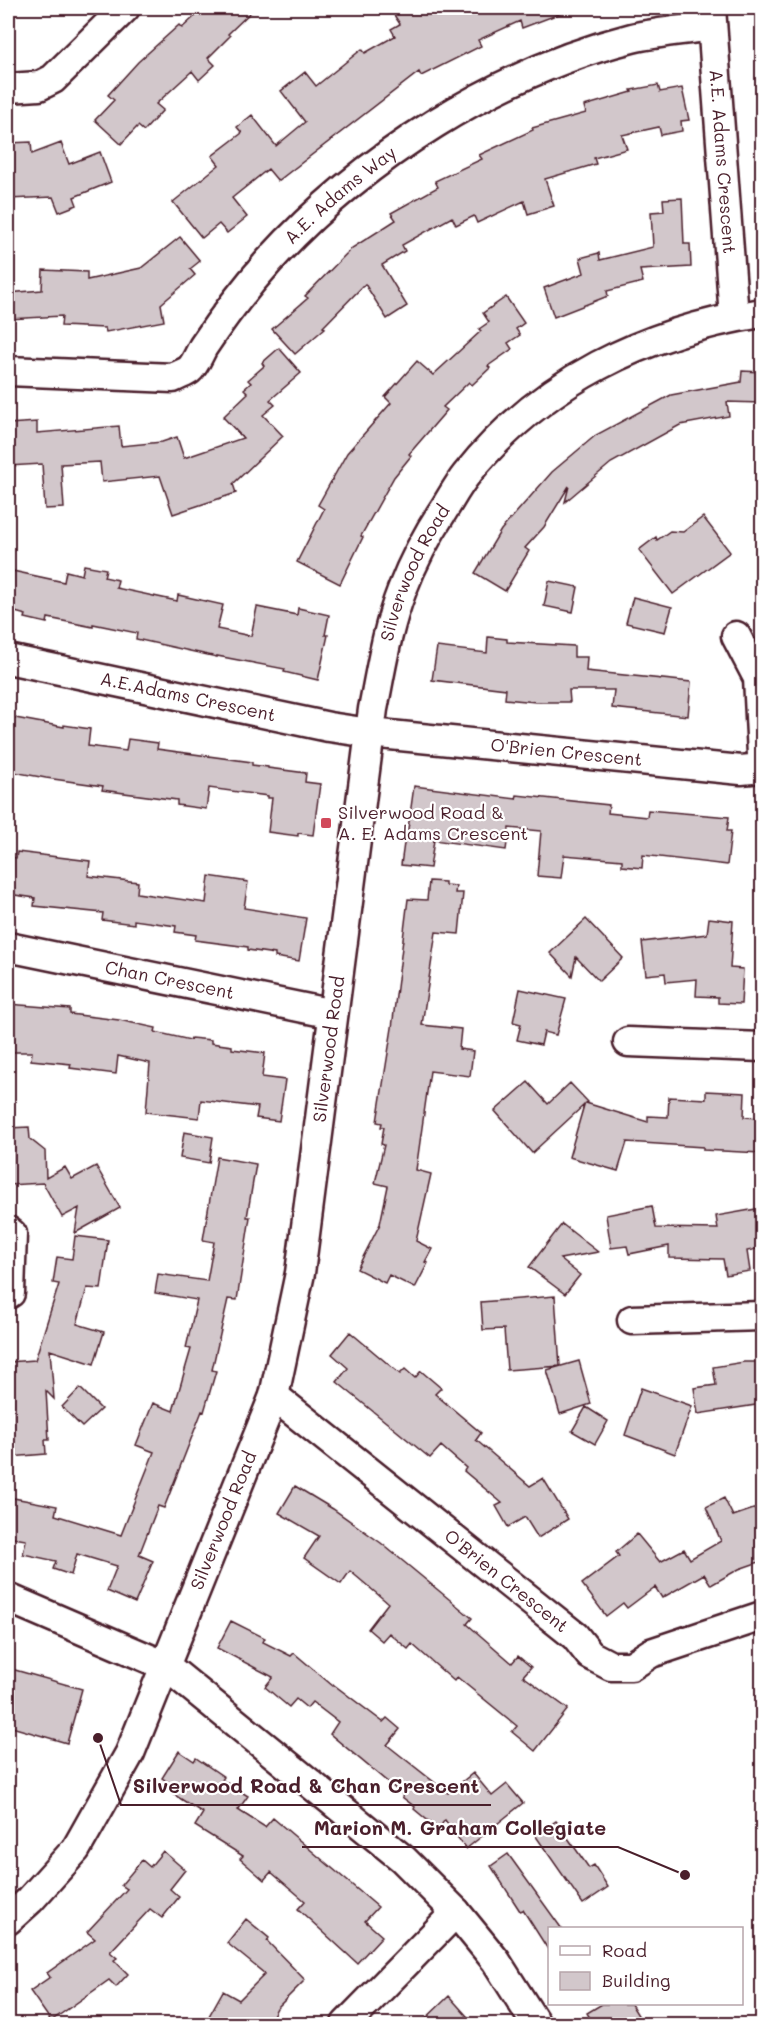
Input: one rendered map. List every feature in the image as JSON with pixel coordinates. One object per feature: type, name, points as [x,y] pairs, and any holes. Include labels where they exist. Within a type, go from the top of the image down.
[{"type":"street","points":[[8,88],[39,86],[53,79],[125,8]]},
{"type":"street","name":"A.E. Adams Crescent","points":[[712,17],[734,317]]},
{"type":"street","name":"A.E. Adams Way","points":[[8,372],[173,378],[190,369],[208,340],[269,261],[320,210],[371,168],[426,130],[489,94],[556,62],[712,17]]},
{"type":"street","name":"Silverwood Road","points":[[8,1920],[30,1900],[76,1849],[130,1753],[274,1396],[300,1273],[370,733],[388,637],[402,590],[422,544],[465,476],[497,440],[535,405],[608,359],[671,334],[734,317],[762,313]]},
{"type":"street","points":[[736,636],[758,678],[762,755]]},
{"type":"street","name":"A.E.Adams Crescent","points":[[8,659],[329,727],[370,733]]},
{"type":"street","name":"O'Brien Crescent","points":[[370,733],[741,770],[762,768]]},
{"type":"street","name":"Chan Crescent","points":[[8,947],[333,1014]]},
{"type":"street","points":[[628,1042],[762,1047]]},
{"type":"street","points":[[8,1231],[12,1234],[12,1243],[8,1294]]},
{"type":"street","points":[[632,1320],[762,1316]]},
{"type":"street","name":"O'Brien Crescent","points":[[274,1396],[575,1636],[590,1655],[611,1666],[631,1666],[651,1653],[762,1616]]},
{"type":"street","points":[[8,1598],[166,1666],[403,1859],[456,1912],[496,1961],[536,2025]]},
{"type":"street","points":[[346,2025],[456,1912]]},
{"type":"building","points":[[204,8],[255,8],[228,34],[230,36],[208,58],[215,65],[199,80],[192,71],[156,104],[163,110],[144,131],[138,126],[121,144],[95,120],[114,100],[108,95],[138,62],[179,25],[182,28]]},
{"type":"building","points":[[409,8],[572,9],[522,28],[520,21],[478,40],[481,46],[421,76],[419,72],[278,181],[268,169],[232,198],[247,217],[227,233],[219,224],[202,238],[173,202],[219,165],[212,156],[242,133],[237,127],[252,115],[276,146],[305,122],[281,91],[305,72],[316,86],[362,49],[365,53],[395,36],[391,29],[400,24],[394,15]]},
{"type":"building","points":[[658,85],[660,92],[682,88],[689,120],[681,121],[682,131],[661,135],[659,127],[622,135],[627,149],[594,158],[596,164],[545,179],[554,206],[528,214],[524,201],[477,223],[474,216],[456,225],[452,217],[402,245],[405,251],[382,265],[407,306],[387,319],[365,284],[323,327],[325,328],[295,354],[272,329],[308,298],[305,296],[352,248],[396,220],[391,213],[438,187],[435,181],[482,159],[479,155],[533,130],[532,128],[586,113],[584,106],[632,92],[631,90]]},
{"type":"building","points":[[31,142],[32,154],[61,143],[69,164],[100,152],[111,182],[74,197],[77,205],[59,212],[53,197],[8,199],[8,143]]},
{"type":"building","points":[[682,198],[684,244],[690,244],[691,267],[640,270],[643,282],[607,291],[608,296],[554,317],[544,288],[584,273],[580,258],[599,253],[600,260],[653,247],[651,212],[664,211],[663,199]]},
{"type":"building","points":[[180,237],[200,261],[190,269],[195,275],[161,304],[164,321],[106,332],[105,328],[61,326],[62,316],[8,319],[8,293],[42,290],[43,270],[87,272],[87,280],[141,268]]},
{"type":"building","points":[[506,297],[524,323],[516,329],[520,335],[508,343],[512,349],[488,366],[490,368],[472,385],[469,382],[443,407],[447,410],[409,454],[411,456],[394,477],[361,536],[363,537],[340,584],[297,562],[324,509],[318,505],[347,453],[391,403],[385,397],[417,361],[433,375],[489,322],[483,313]]},
{"type":"building","points":[[279,348],[301,373],[270,400],[275,405],[263,415],[283,436],[233,484],[236,493],[173,514],[160,476],[102,482],[100,462],[61,464],[64,508],[45,509],[42,464],[8,466],[8,424],[37,422],[37,433],[119,426],[121,446],[162,442],[177,437],[184,458],[243,438],[223,417],[248,393],[244,389],[251,383],[248,380]]},
{"type":"building","points":[[742,371],[762,372],[762,403],[727,402],[729,416],[680,425],[611,463],[565,502],[569,486],[544,527],[525,548],[529,551],[505,591],[475,573],[501,530],[552,472],[596,435],[671,395],[741,382]]},
{"type":"building","points":[[703,517],[730,552],[673,594],[639,550],[656,537],[657,540],[670,531],[683,532]]},
{"type":"building","points":[[84,565],[106,569],[104,577],[118,580],[116,588],[177,601],[178,595],[223,605],[217,629],[251,636],[257,607],[297,615],[298,608],[329,615],[325,635],[328,635],[318,680],[284,672],[285,669],[136,639],[137,633],[48,618],[47,623],[25,618],[26,615],[8,610],[8,570],[64,582],[66,571],[82,575]]},
{"type":"building","points":[[549,581],[578,587],[573,612],[544,606]]},
{"type":"building","points":[[633,597],[672,607],[665,632],[626,623]]},
{"type":"building","points":[[488,637],[507,639],[507,642],[574,646],[574,657],[587,657],[586,671],[691,682],[688,716],[612,708],[614,690],[569,690],[570,702],[536,702],[505,699],[506,689],[432,680],[437,647],[487,653]]},
{"type":"building","points":[[10,717],[64,727],[64,725],[90,729],[88,746],[126,751],[128,739],[158,743],[157,749],[252,762],[252,765],[306,773],[305,782],[320,784],[313,835],[298,833],[298,836],[268,832],[272,798],[268,796],[209,788],[206,809],[177,805],[177,800],[102,790],[103,786],[8,771]]},
{"type":"building","points":[[414,786],[516,799],[517,795],[609,805],[608,813],[647,817],[648,810],[729,817],[727,831],[731,831],[727,865],[643,855],[642,868],[622,866],[622,860],[564,855],[561,878],[537,876],[541,831],[509,828],[506,850],[434,840],[430,868],[401,865]]},
{"type":"building","points":[[17,852],[90,861],[88,876],[138,882],[137,893],[206,903],[209,876],[248,882],[244,908],[306,918],[299,961],[248,950],[248,947],[195,940],[196,935],[175,932],[176,926],[134,920],[134,924],[102,920],[103,913],[34,906],[35,898],[8,894],[8,857],[16,858]]},
{"type":"building","points":[[429,881],[445,882],[445,885],[456,886],[455,893],[463,893],[459,934],[436,932],[422,1025],[461,1029],[459,1049],[473,1051],[470,1076],[430,1071],[416,1170],[431,1174],[416,1241],[432,1249],[425,1262],[428,1263],[415,1288],[389,1275],[385,1283],[357,1269],[380,1224],[388,1186],[375,1183],[384,1145],[381,1144],[384,1127],[381,1127],[382,1123],[377,1122],[392,1028],[408,899],[427,900]]},
{"type":"building","points":[[709,918],[733,921],[730,968],[743,969],[741,1004],[718,1003],[718,997],[696,996],[697,979],[666,982],[665,973],[646,975],[642,942],[707,934]]},
{"type":"building","points":[[586,919],[623,958],[599,981],[576,957],[572,976],[550,953]]},
{"type":"building","points":[[520,989],[566,999],[556,1035],[544,1032],[541,1045],[517,1040],[521,1024],[513,1022]]},
{"type":"building","points":[[8,1004],[70,1009],[70,1014],[119,1020],[156,1028],[155,1032],[190,1040],[191,1038],[211,1040],[211,1043],[232,1046],[232,1049],[265,1053],[262,1077],[285,1080],[279,1121],[256,1118],[258,1107],[201,1100],[199,1118],[146,1112],[150,1063],[118,1056],[116,1074],[70,1068],[71,1064],[31,1060],[32,1052],[8,1052]]},
{"type":"building","points":[[528,1082],[548,1104],[570,1083],[588,1102],[586,1103],[648,1122],[648,1116],[668,1117],[669,1097],[706,1099],[706,1091],[745,1093],[744,1117],[762,1118],[761,1153],[627,1142],[618,1171],[569,1157],[584,1105],[532,1153],[495,1111]]},
{"type":"building","points":[[29,1127],[30,1139],[45,1151],[46,1178],[65,1167],[72,1179],[96,1166],[120,1208],[75,1233],[79,1208],[62,1217],[43,1183],[8,1185],[8,1128]]},
{"type":"building","points":[[184,1132],[213,1137],[209,1163],[180,1158]]},
{"type":"building","points":[[217,1157],[256,1164],[237,1300],[228,1299],[212,1370],[216,1371],[204,1412],[202,1411],[164,1508],[158,1506],[139,1555],[153,1561],[135,1603],[107,1591],[117,1566],[77,1554],[71,1575],[53,1569],[56,1561],[23,1554],[26,1540],[8,1537],[8,1497],[57,1506],[55,1515],[121,1535],[154,1452],[136,1445],[153,1403],[173,1411],[191,1349],[186,1348],[197,1300],[155,1293],[158,1274],[207,1281],[214,1242],[203,1240]]},
{"type":"building","points":[[652,1206],[656,1228],[718,1229],[716,1216],[762,1208],[762,1248],[747,1251],[750,1271],[726,1275],[723,1259],[669,1258],[669,1246],[629,1254],[627,1246],[611,1248],[606,1215]]},
{"type":"building","points":[[562,1224],[598,1252],[560,1259],[580,1275],[565,1294],[529,1267]]},
{"type":"building","points":[[75,1236],[108,1240],[101,1289],[87,1288],[77,1324],[104,1332],[94,1364],[50,1350],[54,1399],[46,1391],[49,1440],[45,1440],[46,1454],[10,1457],[8,1362],[35,1360],[59,1284],[53,1283],[57,1257],[72,1259]]},
{"type":"building","points":[[555,1296],[560,1366],[507,1370],[504,1329],[483,1330],[481,1302]]},
{"type":"building","points":[[350,1332],[400,1374],[405,1369],[415,1378],[421,1371],[441,1388],[435,1394],[481,1433],[476,1440],[530,1486],[543,1478],[568,1519],[538,1538],[525,1517],[508,1527],[496,1506],[502,1503],[464,1471],[466,1468],[441,1446],[430,1458],[337,1382],[348,1368],[332,1354]]},
{"type":"building","points":[[579,1361],[591,1404],[560,1414],[547,1370]]},
{"type":"building","points":[[744,1362],[762,1362],[762,1404],[698,1414],[694,1388],[716,1385],[713,1367]]},
{"type":"building","points":[[80,1388],[101,1409],[82,1427],[62,1407]]},
{"type":"building","points":[[641,1388],[692,1406],[675,1454],[625,1435]]},
{"type":"building","points":[[586,1407],[608,1421],[595,1444],[572,1431]]},
{"type":"building","points":[[295,1486],[333,1509],[381,1543],[472,1618],[467,1624],[512,1663],[518,1656],[531,1667],[523,1676],[568,1709],[535,1751],[512,1732],[517,1726],[457,1677],[454,1681],[412,1644],[408,1649],[389,1633],[382,1641],[368,1629],[388,1603],[350,1571],[341,1584],[304,1558],[319,1536],[279,1513]]},
{"type":"building","points":[[724,1498],[733,1516],[762,1506],[762,1561],[739,1569],[711,1585],[704,1574],[662,1598],[655,1587],[627,1608],[623,1603],[606,1616],[582,1584],[619,1556],[616,1552],[637,1534],[660,1562],[684,1549],[690,1559],[721,1541],[706,1507]]},
{"type":"building","points":[[231,1621],[265,1638],[263,1642],[291,1656],[294,1653],[333,1686],[383,1722],[387,1718],[400,1729],[387,1745],[448,1793],[473,1773],[492,1796],[507,1784],[523,1803],[466,1849],[445,1820],[438,1829],[414,1809],[415,1807],[402,1797],[403,1795],[330,1734],[338,1722],[312,1702],[307,1708],[296,1699],[289,1707],[265,1687],[273,1677],[217,1648]]},
{"type":"building","points":[[8,1668],[82,1689],[67,1743],[8,1726]]},
{"type":"building","points":[[179,1751],[194,1761],[196,1758],[224,1777],[222,1780],[248,1796],[238,1810],[265,1827],[273,1818],[378,1907],[365,1921],[382,1936],[357,1963],[298,1909],[305,1901],[271,1872],[264,1880],[240,1859],[243,1856],[195,1826],[203,1813],[173,1794],[177,1788],[162,1778]]},
{"type":"building","points":[[556,1821],[589,1868],[594,1865],[608,1887],[583,1904],[535,1835]]},
{"type":"building","points":[[163,1851],[185,1870],[170,1889],[179,1897],[162,1918],[150,1909],[110,1952],[117,1958],[114,1960],[128,1974],[116,1987],[109,1980],[51,2021],[30,1991],[50,1977],[47,1973],[95,1939],[87,1932],[127,1889],[121,1885],[142,1860],[150,1867]]},
{"type":"building","points":[[508,1854],[561,1927],[548,1927],[548,1949],[523,1910],[520,1911],[491,1866]]},
{"type":"building","points":[[246,1919],[269,1938],[267,1941],[305,1980],[277,2008],[268,2025],[204,2025],[223,1991],[239,2000],[265,1974],[227,1943]]},
{"type":"building","points":[[449,1996],[475,2025],[419,2025]]},
{"type":"building","points":[[600,2005],[632,2005],[644,2025],[594,2025],[587,2013]]},
{"type":"place","name":"Silverwood Road & A. E. Adams Crescent","points":[[326,823]]},
{"type":"place","name":"Silverwood Road & Chan Crescent","points":[[98,1738]]},
{"type":"place","name":"Marion M. Graham Collegiate","points":[[685,1875]]}]
